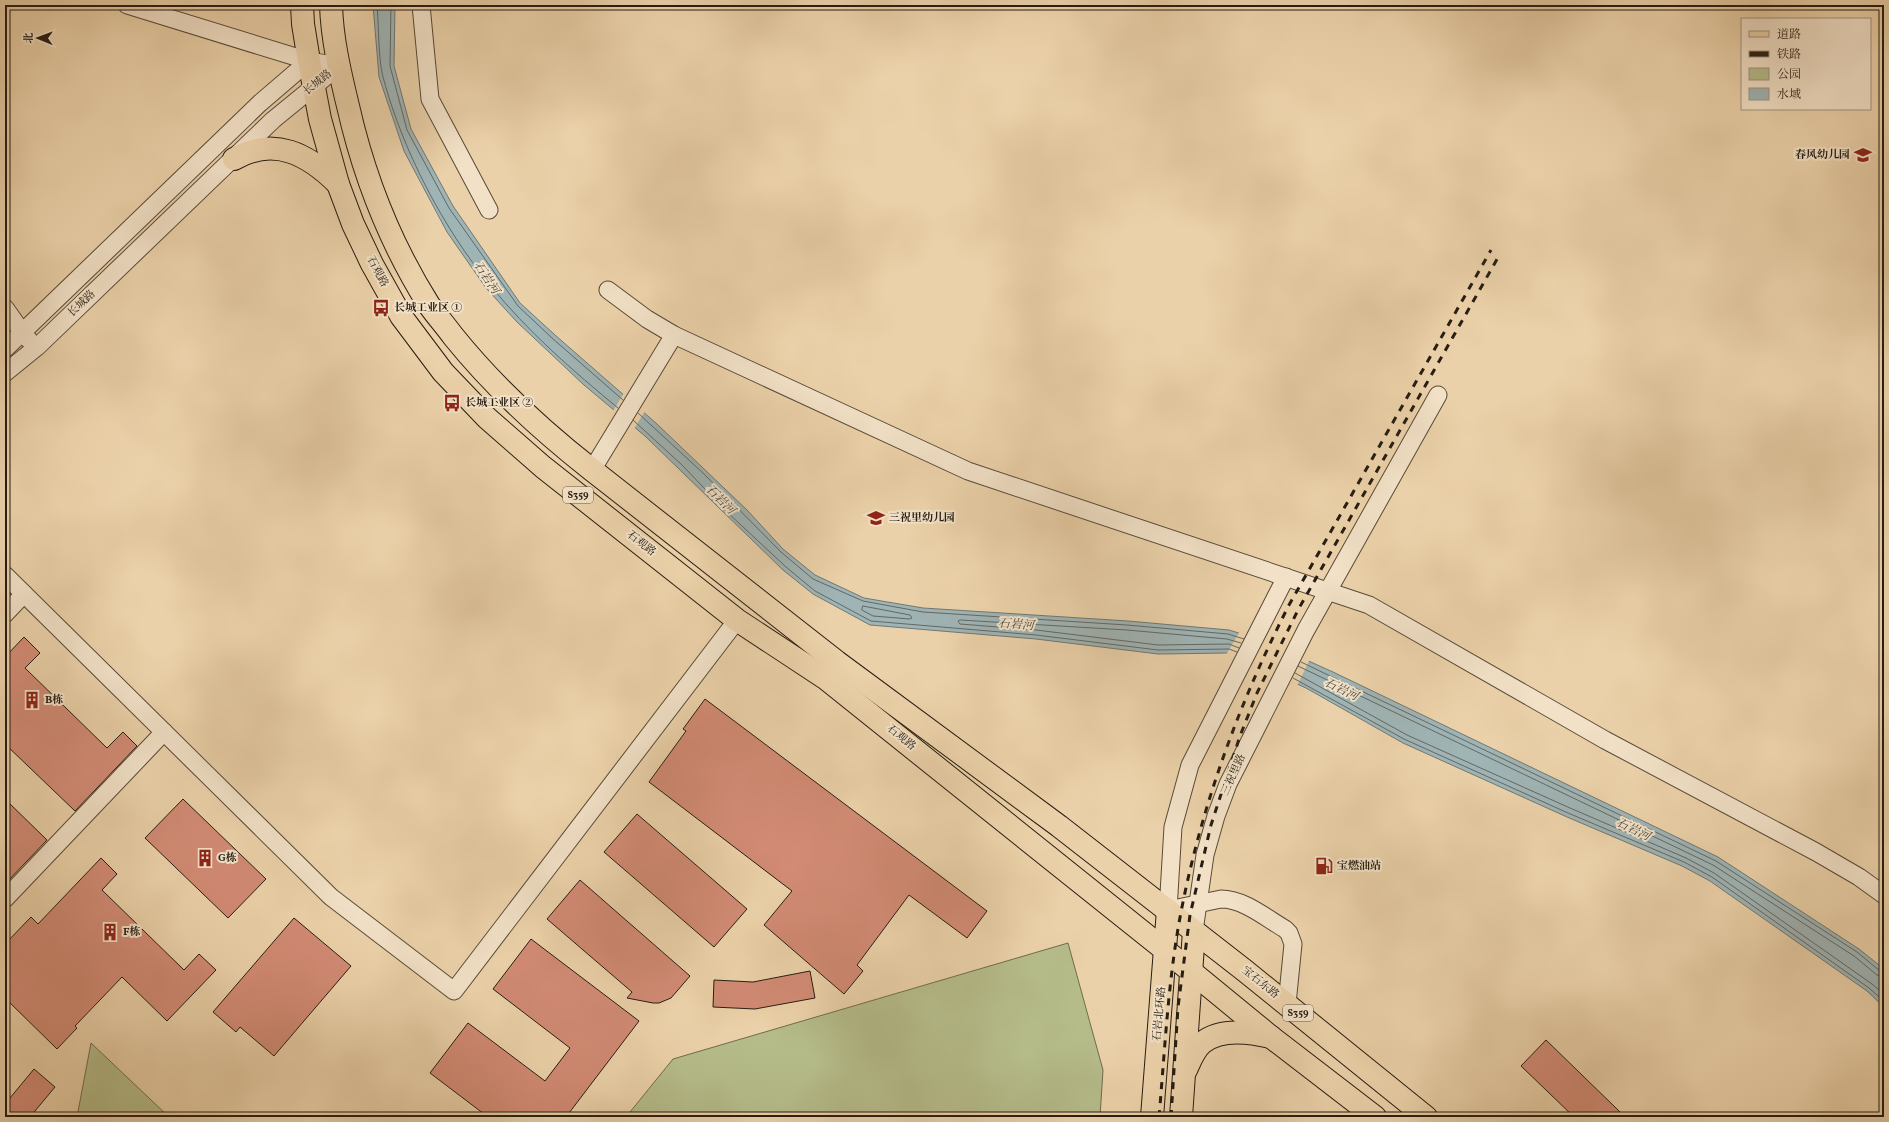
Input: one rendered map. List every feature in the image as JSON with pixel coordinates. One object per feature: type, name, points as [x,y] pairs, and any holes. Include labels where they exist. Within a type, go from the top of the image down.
[{"type":"main road","name":"石观路","points":[[302,5],[303,24],[313,87],[320,119],[338,184],[353,224],[376,271],[401,316],[443,372],[487,418],[543,467],[737,620],[825,678],[1166,950]]},
{"type":"main road","name":"石观路","points":[[331,5],[331,22],[354,132],[373,195],[397,249],[430,306],[471,358],[507,397],[553,440],[837,662],[1060,826],[1168,910]]},
{"type":"main road","points":[[234,159],[245,152],[257,149],[271,148],[284,150],[305,157],[315,163],[338,184]]},
{"type":"main road","name":"石岩北环路","points":[[1152,1117],[1168,910]]},
{"type":"main road","name":"宝石东路","points":[[1168,910],[1426,1117]]},
{"type":"main road","points":[[1181,1117],[1190,970],[1194,931]]},
{"type":"main road","name":"S359","points":[[1166,950],[1271,1037],[1375,1117]]},
{"type":"main road","points":[[1183,1079],[1194,1053],[1202,1043],[1213,1037],[1246,1032],[1271,1037]]},
{"type":"street","points":[[128,5],[309,61]]},
{"type":"street","points":[[421,5],[430,99],[489,210]]},
{"type":"street","name":"长城路","points":[[5,349],[13,333],[260,103],[309,61],[339,66]]},
{"type":"street","name":"长城路","points":[[5,373],[37,347],[273,120],[339,66]]},
{"type":"street","points":[[608,290],[647,318],[674,334],[968,471],[1369,605],[1605,740],[1816,852],[1859,877],[1884,895]]},
{"type":"street","points":[[5,308],[13,333],[37,347]]},
{"type":"street","points":[[592,470],[674,334]]},
{"type":"street","name":"三祝里路","points":[[1194,931],[1205,855],[1216,816],[1228,784],[1303,636],[1438,395]]},
{"type":"street","points":[[5,576],[331,896],[454,991],[737,620]]},
{"type":"street","points":[[1286,577],[1190,765],[1173,827],[1168,910],[1198,905],[1221,899],[1229,899],[1239,902],[1289,933],[1293,944],[1287,1004]]},
{"type":"street","points":[[5,614],[24,594]]},
{"type":"street","points":[[5,899],[164,732]]},
{"type":"green space","points":[[1068,943],[1103,1070],[1100,1117],[626,1117],[673,1059]]},
{"type":"green space","points":[[91,1043],[169,1117],[77,1117]]},
{"type":"water","name":"石岩河","points":[[373,5],[395,5],[394,66],[411,129],[453,206],[520,303],[657,424],[747,510],[783,549],[815,575],[864,598],[923,608],[1128,621],[1229,630],[1264,641],[1333,672],[1718,857],[1859,949],[1884,969],[1884,1007],[1867,991],[1710,881],[1682,866],[1567,817],[1403,743],[1306,688],[1229,653],[1158,654],[1036,639],[870,625],[813,594],[783,570],[645,436],[584,385],[517,322],[486,288],[447,232],[404,151],[379,77]]},
{"type":"pier","points":[[624,393],[645,411],[634,429],[613,411]]},
{"type":"pier","points":[[1240,631],[1264,639],[1310,659],[1297,686],[1226,655]]},
{"type":"building","name":"B栋","points":[[24,637],[40,653],[25,668],[107,748],[123,732],[137,746],[75,811],[5,744],[5,657]]},
{"type":"building","points":[[705,699],[987,911],[967,938],[909,895],[857,965],[863,971],[844,994],[764,925],[792,891],[649,782],[686,731],[683,729]]},
{"type":"building","points":[[5,799],[47,840],[5,884]]},
{"type":"building","name":"G栋","points":[[183,799],[266,879],[228,918],[145,838]]},
{"type":"building","points":[[637,814],[747,909],[714,947],[604,852]]},
{"type":"building","points":[[101,858],[117,874],[102,890],[184,970],[199,954],[216,970],[167,1021],[122,977],[75,1026],[77,1028],[57,1049],[5,998],[5,944],[31,917],[38,924]]},
{"type":"building","points":[[580,880],[690,976],[671,998],[659,1003],[653,1003],[627,998],[632,992],[547,919]]},
{"type":"building","points":[[294,918],[351,966],[274,1056],[240,1027],[236,1032],[213,1012]]},
{"type":"building","points":[[531,939],[639,1021],[566,1117],[488,1117],[430,1073],[468,1023],[545,1081],[570,1048],[493,989]]},
{"type":"building","points":[[810,971],[815,998],[755,1009],[713,1007],[714,980],[753,982]]},
{"type":"building","points":[[1546,1040],[1625,1117],[1574,1117],[1521,1066]]},
{"type":"building","points":[[34,1069],[55,1087],[30,1117],[5,1117],[5,1104]]},
{"type":"railway","points":[[1159,1117],[1170,989],[1181,912],[1211,793],[1238,717],[1289,605],[1491,250]]},
{"type":"railway","points":[[1171,1117],[1178,1007],[1190,915],[1211,825],[1240,736],[1257,693],[1298,610],[1500,254]]},
{"type":"place","name":"春风幼儿园","points":[[1863,155]]},
{"type":"place","name":"长城工业区 ①","points":[[381,308]]},
{"type":"place","name":"长城工业区 ②","points":[[452,403]]},
{"type":"place","name":"三祝里幼儿园","points":[[876,518]]},
{"type":"place","name":"B栋","points":[[32,700]]},
{"type":"place","name":"G栋","points":[[205,858]]},
{"type":"place","name":"宝燃油站","points":[[1324,866]]},
{"type":"place","name":"F栋","points":[[110,932]]}]
